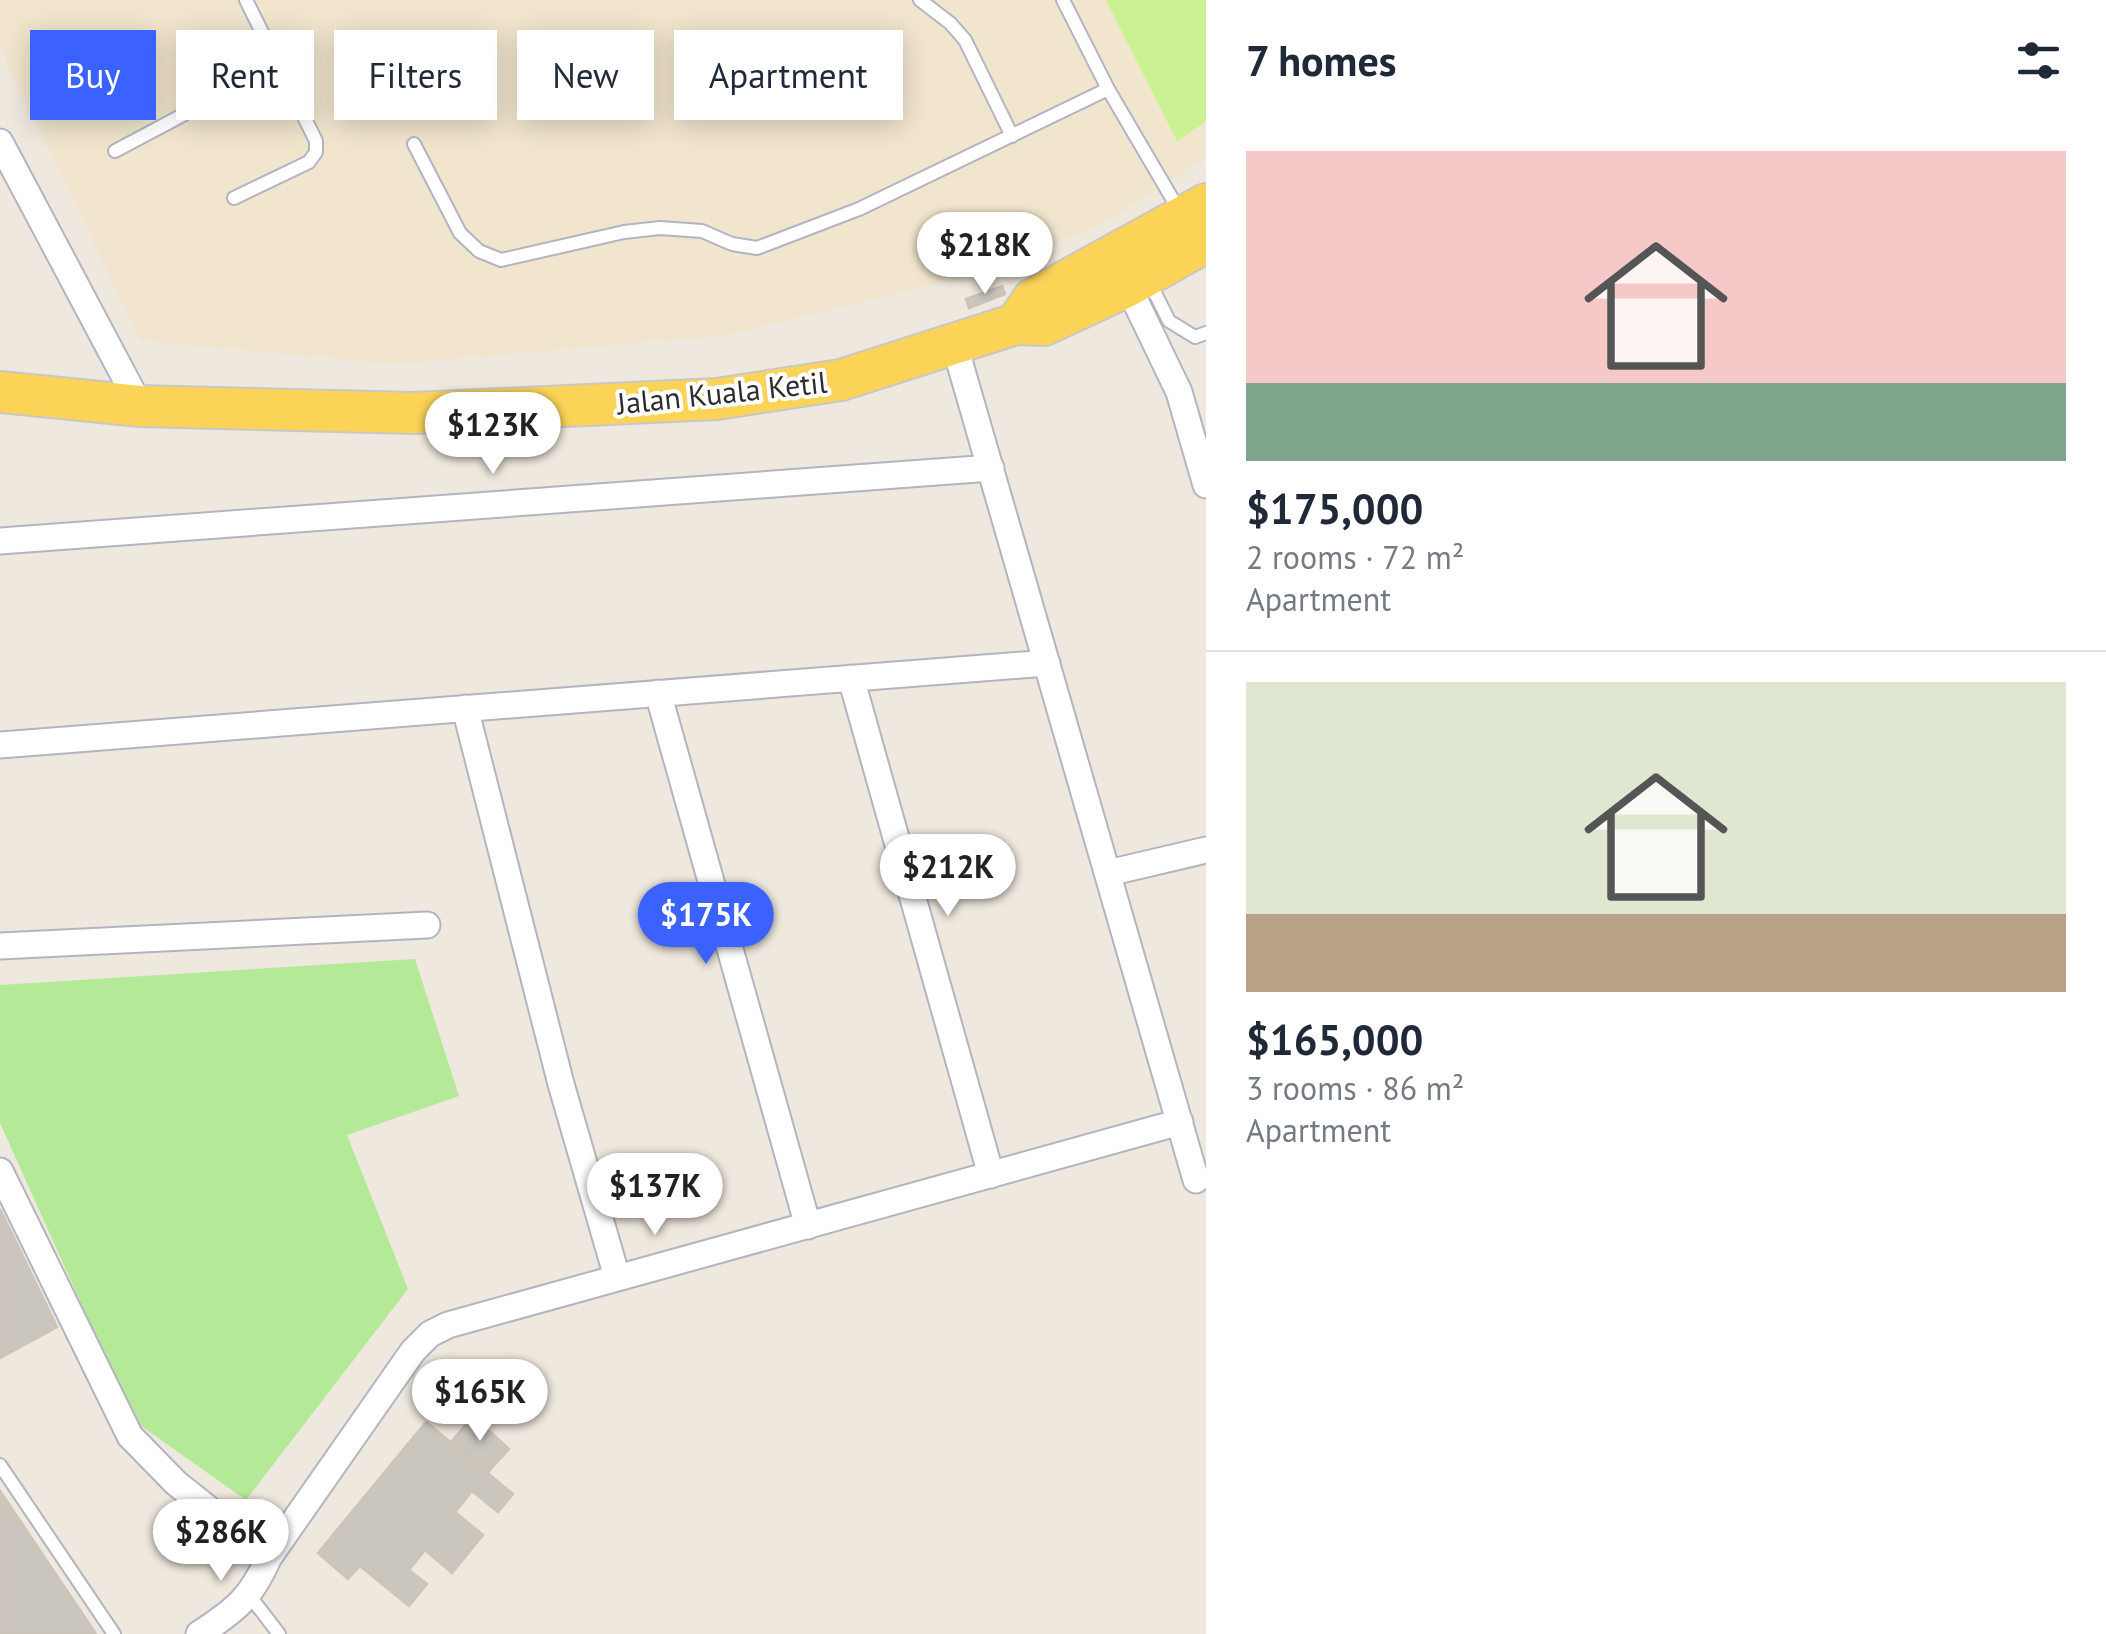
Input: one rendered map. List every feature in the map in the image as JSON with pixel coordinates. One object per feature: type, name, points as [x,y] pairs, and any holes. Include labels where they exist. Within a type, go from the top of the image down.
[{"type":"main road","name":"Jalan Kuala Ketil","points":[[0,392],[140,406],[414,413],[718,399],[840,380],[1016,324],[1044,326],[1137,281],[1198,227]]},
{"type":"main road","name":"Jalan Kuala Ketil","points":[[1016,324],[1033,299],[1100,264],[1198,227]]},
{"type":"street","points":[[0,142],[11,190],[140,406]]},
{"type":"street","points":[[1137,281],[1179,392],[1206,485]]},
{"type":"street","points":[[954,343],[1196,1180]]},
{"type":"street","points":[[0,540],[991,468]]},
{"type":"street","points":[[0,745],[1046,663]]},
{"type":"street","points":[[851,678],[991,1176]]},
{"type":"street","points":[[658,693],[808,1226]]},
{"type":"street","points":[[465,708],[616,1277]]},
{"type":"street","points":[[1108,873],[1206,850]]},
{"type":"street","points":[[0,946],[428,925]]},
{"type":"street","points":[[199,1634],[230,1614],[256,1587],[269,1557],[413,1352],[430,1334],[448,1324],[1180,1122]]},
{"type":"street","points":[[0,1171],[130,1436],[176,1482],[269,1557]]},
{"type":"lane","points":[[246,0],[260,30]]},
{"type":"lane","points":[[920,0],[965,40],[1012,136]]},
{"type":"lane","points":[[1063,0],[1108,89],[1198,227]]},
{"type":"lane","points":[[414,144],[460,233],[478,251],[501,260],[624,232],[660,228],[702,231],[732,244],[756,248],[860,210],[1108,89]]},
{"type":"lane","points":[[116,152],[176,120]]},
{"type":"lane","points":[[234,198],[309,162],[316,152],[316,140],[306,120]]},
{"type":"lane","points":[[1137,281],[1169,321],[1195,336],[1206,333]]},
{"type":"lane","points":[[0,1464],[114,1634]]},
{"type":"lane","points":[[248,1596],[279,1634]]},
{"type":"shaded area","points":[[0,0],[1206,0],[1206,158],[1115,216],[1008,266],[729,335],[393,364],[141,341],[35,120],[156,120],[156,30],[30,30],[30,110],[0,48]]},
{"type":"green space","points":[[1106,0],[1206,0],[1206,121],[1177,141]]},
{"type":"green space","points":[[415,959],[459,1096],[347,1135],[408,1289],[246,1500],[134,1421],[0,1123],[0,985]]},
{"type":"building","points":[[1002,286],[1005,294],[969,308],[966,299]]},
{"type":"building","points":[[0,1209],[57,1327],[0,1358]]},
{"type":"building","points":[[473,1416],[509,1449],[488,1472],[452,1441]]},
{"type":"building","points":[[426,1422],[513,1494],[498,1512],[472,1491],[455,1512],[483,1535],[452,1573],[425,1550],[409,1570],[427,1584],[409,1606],[360,1566],[348,1579],[318,1553]]},
{"type":"building","points":[[0,1491],[96,1634],[0,1634]]}]
